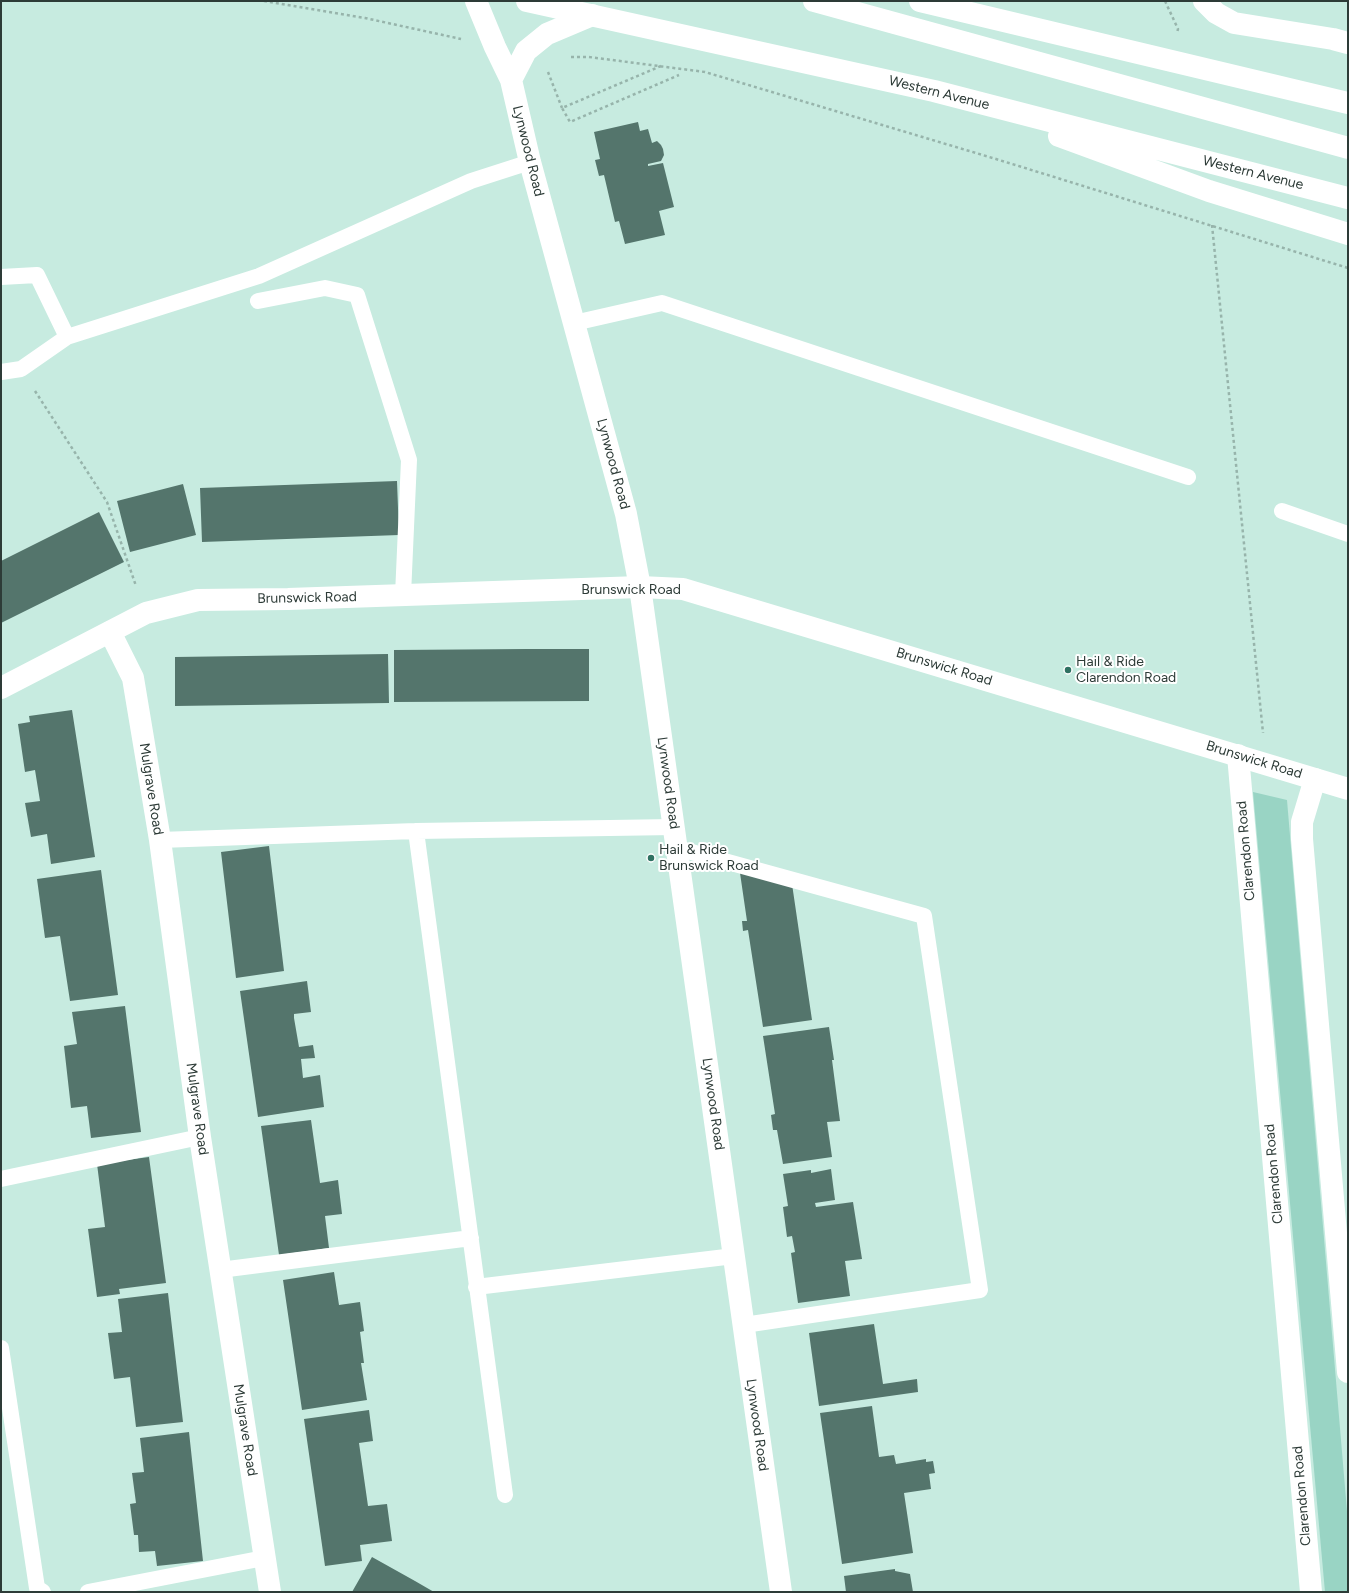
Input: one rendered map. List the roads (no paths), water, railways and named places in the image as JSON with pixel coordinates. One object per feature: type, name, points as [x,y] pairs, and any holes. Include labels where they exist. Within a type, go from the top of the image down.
[{"type":"main road","name":"Lynwood Road","points":[[476,1],[495,47],[511,80],[530,162],[626,514],[640,587],[781,1592]]},
{"type":"main road","name":"Western Avenue","points":[[527,1],[934,91],[1348,198]]},
{"type":"main road","points":[[814,1],[1348,148]]},
{"type":"main road","points":[[920,1],[1348,103]]},
{"type":"main road","points":[[1204,1],[1216,13],[1234,23],[1333,39],[1348,43]]},
{"type":"main road","points":[[511,80],[526,51],[547,34],[592,15]]},
{"type":"main road","points":[[934,91],[1209,191],[1348,234]]},
{"type":"main road","name":"Brunswick Road","points":[[1,688],[146,613],[198,600],[288,599],[640,587],[683,588],[1348,789]]},
{"type":"main road","name":"Mulgrave Road","points":[[110,632],[133,678],[160,840],[200,1137],[270,1592]]},
{"type":"main road","name":"Clarendon Road","points":[[1238,755],[1310,1592]]},
{"type":"main road","points":[[1315,779],[1302,822],[1302,839],[1348,1372]]},
{"type":"lane","points":[[1,372],[21,369],[67,337],[259,276],[471,181],[530,162]]},
{"type":"lane","points":[[1,277],[37,275],[67,337]]},
{"type":"lane","points":[[258,301],[325,288],[357,294],[409,460],[403,595]]},
{"type":"lane","points":[[574,323],[662,303],[1188,477]]},
{"type":"lane","points":[[1282,511],[1348,534]]},
{"type":"lane","points":[[416,831],[505,1495]]},
{"type":"lane","points":[[160,840],[416,831],[675,838],[924,916],[980,1290],[744,1325]]},
{"type":"lane","points":[[1,1179],[200,1137]]},
{"type":"lane","points":[[220,1270],[471,1238]]},
{"type":"lane","points":[[476,1286],[734,1256]]},
{"type":"lane","points":[[1,1348],[37,1588],[43,1592]]},
{"type":"lane","points":[[88,1592],[264,1558]]},
{"type":"place","name":"Hail & Ride Clarendon Road","points":[[1068,670]]},
{"type":"place","name":"Hail & Ride Brunswick Road","points":[[651,858]]}]
